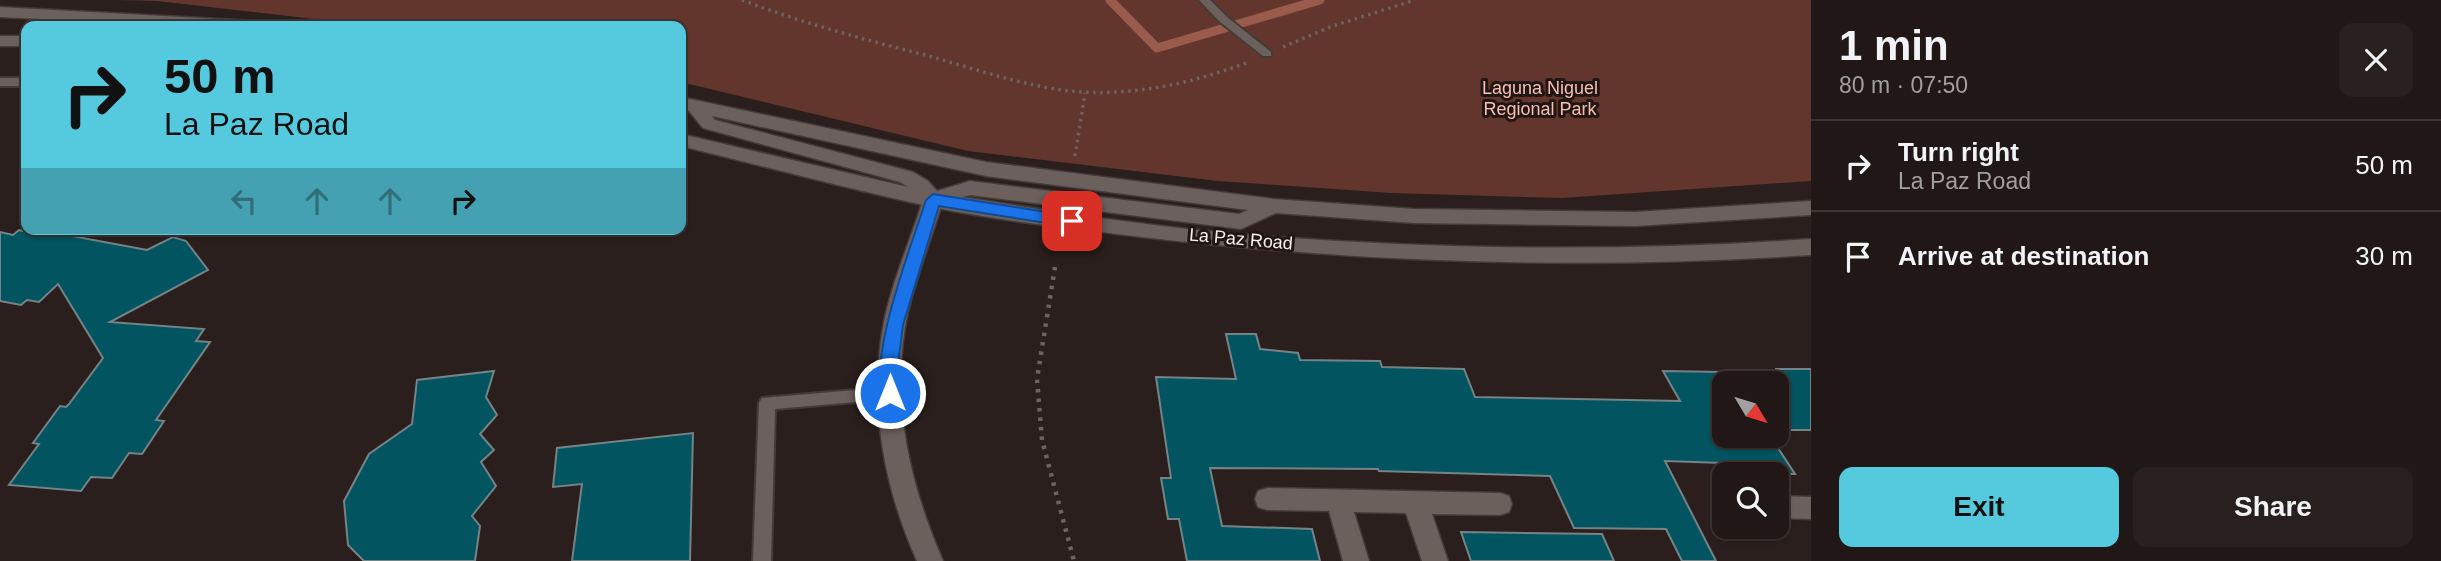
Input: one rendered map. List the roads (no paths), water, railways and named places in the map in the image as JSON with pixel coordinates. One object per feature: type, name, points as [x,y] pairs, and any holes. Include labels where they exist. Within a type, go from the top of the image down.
[{"type":"main road","points":[[0,12],[189,21]]},
{"type":"main road","points":[[0,41],[21,41]]},
{"type":"main road","points":[[687,104],[709,124],[906,177],[921,186],[933,200]]},
{"type":"main road","name":"La Paz Road","points":[[687,104],[986,169],[1273,206],[1413,216],[1635,219],[1811,208]]},
{"type":"main road","name":"La Paz Road","points":[[686,141],[933,200],[1072,221],[1250,242],[1429,253],[1591,257],[1705,254],[1811,247]]},
{"type":"main road","points":[[933,200],[970,188],[1241,222],[1273,206]]},
{"type":"main road","points":[[930,561],[920,542],[900,479],[888,372],[895,325],[933,200]]},
{"type":"main road","points":[[1266,499],[1500,504]]},
{"type":"main road","points":[[1338,500],[1356,561]]},
{"type":"main road","points":[[1415,502],[1435,561]]},
{"type":"main road","points":[[1789,507],[1811,508]]},
{"type":"lane","points":[[1204,0],[1267,54]]},
{"type":"lane","points":[[0,82],[21,82]]},
{"type":"lane","points":[[762,561],[767,403],[890,393]]},
{"type":"waterway","points":[[1110,0],[1157,48],[1320,0]]},
{"type":"park label","name":"Laguna Niguel Regional Park","points":[[1540,98]]}]
